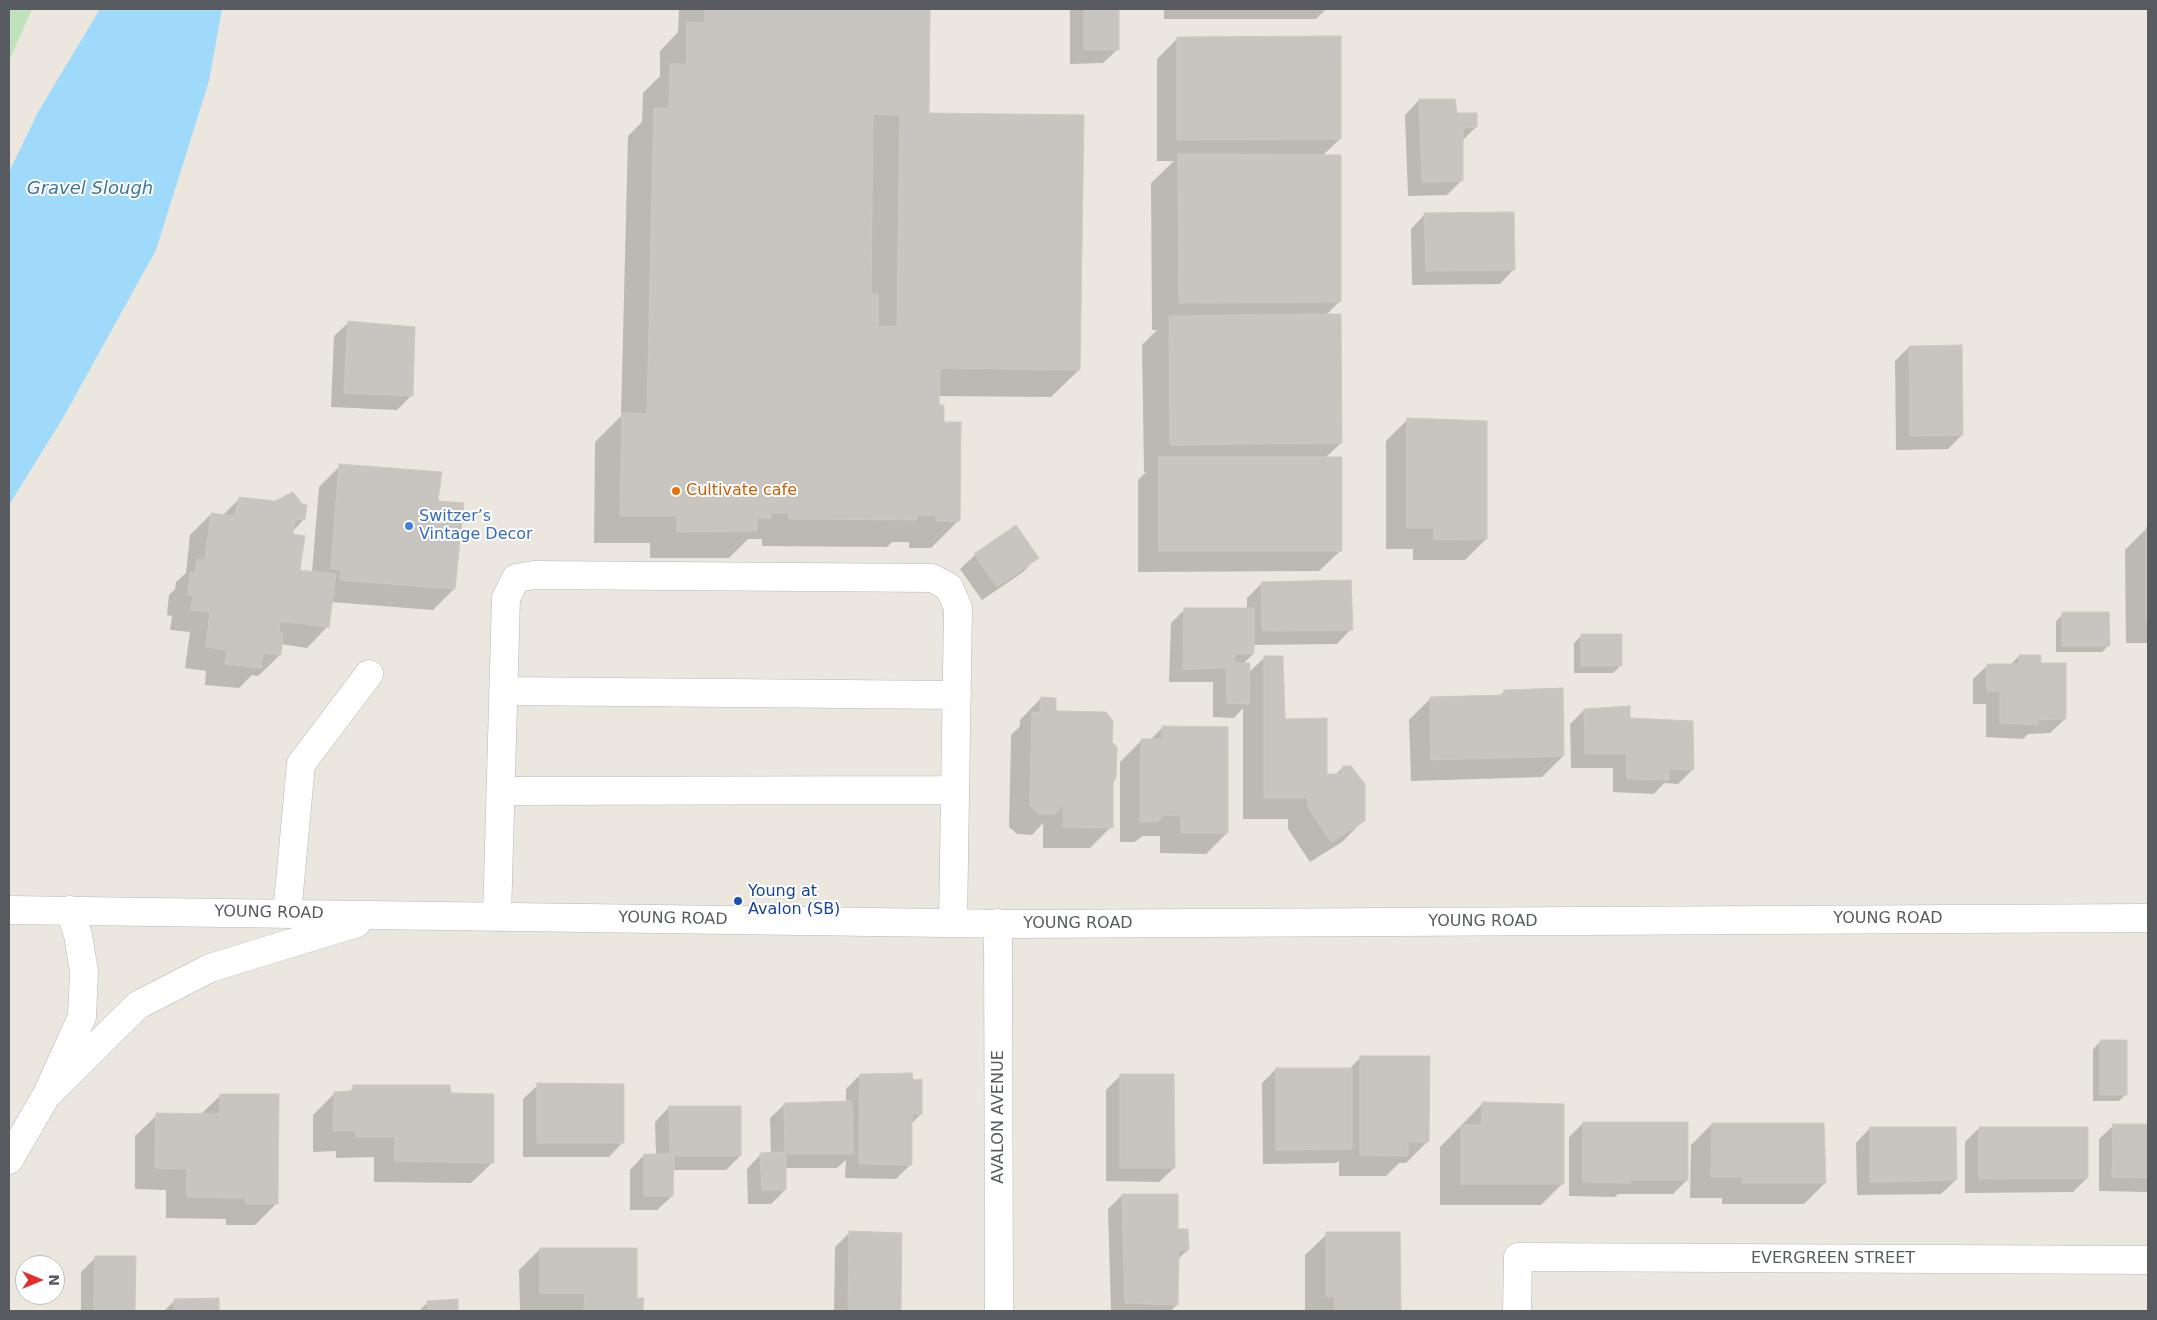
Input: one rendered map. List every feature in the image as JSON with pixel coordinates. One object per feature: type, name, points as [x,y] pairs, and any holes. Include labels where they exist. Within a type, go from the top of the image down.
[{"type":"street","points":[[497,917],[506,598],[516,578],[534,575],[932,578],[949,587],[958,608],[953,923]]},
{"type":"street","points":[[287,914],[301,764],[369,674]]},
{"type":"street","points":[[503,691],[957,695]]},
{"type":"street","points":[[501,791],[955,790]]},
{"type":"street","name":"YOUNG ROAD","points":[[9,910],[998,924],[2148,918]]},
{"type":"street","points":[[9,1160],[46,1096],[82,1017],[84,972],[78,935],[70,910]]},
{"type":"street","points":[[46,1096],[138,1005],[210,968],[380,915]]},
{"type":"street","name":"AVALON AVENUE","points":[[998,924],[999,1311]]},
{"type":"street","name":"EVERGREEN STREET","points":[[1516,1311],[1518,1257],[2148,1260]]},
{"type":"green space","points":[[9,9],[32,9],[9,61]]},
{"type":"water","name":"Gravel Slough","points":[[100,9],[222,9],[209,81],[156,250],[63,418],[9,505],[9,172],[38,112]]},
{"type":"building","points":[[705,9],[930,9],[929,113],[1084,115],[1080,370],[940,368],[939,404],[944,406],[944,422],[961,422],[960,521],[936,521],[936,515],[918,515],[916,520],[789,519],[789,513],[771,513],[771,518],[757,518],[757,531],[677,532],[677,516],[620,516],[622,413],[647,414],[654,108],[669,108],[670,64],[687,64],[687,22],[705,23]],"holes":[[[873,114],[900,115],[897,326],[878,327],[878,294],[871,294]]]},
{"type":"building","points":[[1084,9],[1119,9],[1119,50],[1084,50]]},
{"type":"building","points":[[1341,36],[1341,139],[1177,140],[1177,37]]},
{"type":"building","points":[[1419,99],[1455,99],[1457,113],[1477,113],[1477,127],[1463,128],[1463,181],[1422,182]]},
{"type":"building","points":[[1178,154],[1341,155],[1341,302],[1179,303]]},
{"type":"building","points":[[1514,212],[1515,270],[1426,271],[1424,213]]},
{"type":"building","points":[[1341,314],[1342,443],[1170,445],[1169,316]]},
{"type":"building","points":[[348,321],[415,327],[413,396],[344,393]]},
{"type":"building","points":[[1962,345],[1963,435],[1910,436],[1909,346]]},
{"type":"building","points":[[1407,418],[1487,421],[1487,539],[1434,540],[1434,528],[1407,528]]},
{"type":"building","points":[[1159,457],[1342,457],[1342,551],[1159,551]]},
{"type":"building","points":[[339,464],[442,472],[438,501],[464,503],[455,589],[340,580],[341,570],[331,569]]},
{"type":"building","points":[[293,492],[302,504],[307,505],[305,520],[295,519],[293,534],[305,536],[300,570],[336,574],[329,627],[280,621],[279,633],[283,633],[281,655],[263,653],[261,668],[225,664],[227,650],[206,647],[210,612],[191,610],[193,595],[188,594],[190,572],[195,573],[197,560],[205,560],[211,513],[235,516],[239,497],[275,501]]},
{"type":"building","points":[[1016,525],[1039,558],[997,587],[974,554]]},
{"type":"building","points":[[2146,528],[2148,528],[2148,622],[2146,622]]},
{"type":"building","points":[[1351,580],[1353,630],[1262,631],[1261,582]]},
{"type":"building","points":[[1184,608],[1254,608],[1254,654],[1235,654],[1235,663],[1250,663],[1249,704],[1227,703],[1227,668],[1183,669]]},
{"type":"building","points":[[2062,612],[2109,612],[2110,646],[2062,646]]},
{"type":"building","points":[[1581,634],[1622,634],[1622,666],[1581,666]]},
{"type":"building","points":[[2019,655],[2041,655],[2041,663],[2066,663],[2066,719],[2038,720],[2038,725],[2000,723],[2000,691],[1987,691],[1987,664],[2019,664]]},
{"type":"building","points":[[1264,656],[1283,656],[1285,719],[1327,718],[1327,774],[1341,774],[1343,766],[1351,766],[1365,784],[1365,821],[1331,842],[1308,807],[1308,798],[1264,798]]},
{"type":"building","points":[[1563,688],[1564,756],[1431,760],[1430,697],[1504,695],[1504,690]]},
{"type":"building","points":[[1041,697],[1056,698],[1056,711],[1106,712],[1113,721],[1112,742],[1117,747],[1116,777],[1113,783],[1113,828],[1063,827],[1064,804],[1055,814],[1039,814],[1030,805],[1032,712],[1040,713]]},
{"type":"building","points":[[1630,706],[1630,718],[1693,721],[1694,770],[1669,769],[1669,780],[1627,779],[1627,754],[1585,754],[1584,709]]},
{"type":"building","points":[[1162,726],[1228,727],[1228,833],[1181,833],[1181,816],[1164,815],[1158,821],[1140,822],[1141,739],[1162,739]]},
{"type":"building","points":[[2100,1040],[2127,1040],[2127,1095],[2100,1095]]},
{"type":"building","points":[[1360,1056],[1430,1056],[1429,1142],[1408,1142],[1408,1156],[1360,1155]]},
{"type":"building","points":[[1276,1068],[1352,1068],[1352,1149],[1276,1150]]},
{"type":"building","points":[[912,1073],[913,1080],[922,1079],[922,1114],[912,1114],[912,1165],[859,1164],[860,1074]]},
{"type":"building","points":[[1120,1074],[1174,1074],[1175,1168],[1120,1168]]},
{"type":"building","points":[[537,1083],[624,1084],[624,1143],[537,1143]]},
{"type":"building","points":[[353,1085],[450,1085],[451,1093],[494,1094],[494,1163],[395,1161],[395,1137],[356,1137],[356,1130],[333,1131],[334,1092],[353,1091]]},
{"type":"building","points":[[220,1094],[279,1094],[278,1204],[246,1204],[246,1198],[187,1197],[187,1169],[155,1168],[156,1113],[220,1114]]},
{"type":"building","points":[[852,1101],[853,1154],[786,1154],[786,1190],[762,1190],[760,1153],[785,1152],[784,1103]]},
{"type":"building","points":[[1482,1102],[1564,1104],[1564,1184],[1461,1184],[1461,1125],[1482,1125]]},
{"type":"building","points":[[669,1106],[741,1106],[741,1156],[674,1156],[673,1196],[644,1196],[644,1154],[670,1154]]},
{"type":"building","points":[[1583,1122],[1688,1122],[1688,1180],[1630,1180],[1630,1183],[1583,1182]]},
{"type":"building","points":[[1712,1123],[1824,1123],[1826,1183],[1743,1183],[1743,1177],[1711,1177]]},
{"type":"building","points":[[2113,1124],[2148,1124],[2148,1178],[2112,1177]]},
{"type":"building","points":[[1870,1127],[1956,1127],[1957,1180],[1870,1182]]},
{"type":"building","points":[[1979,1127],[2088,1127],[2088,1178],[1979,1179]]},
{"type":"building","points":[[1122,1194],[1178,1194],[1178,1229],[1188,1229],[1189,1250],[1179,1250],[1178,1305],[1125,1303]]},
{"type":"building","points":[[849,1231],[902,1233],[901,1311],[848,1311]]},
{"type":"building","points":[[1326,1232],[1400,1232],[1401,1311],[1335,1311],[1335,1297],[1326,1296]]},
{"type":"building","points":[[540,1248],[637,1248],[637,1298],[644,1298],[643,1311],[584,1311],[585,1293],[540,1293]]},
{"type":"building","points":[[95,1256],[136,1256],[135,1311],[94,1311]]},
{"type":"building","points":[[219,1298],[219,1311],[174,1311],[174,1299]]},
{"type":"building","points":[[458,1299],[458,1311],[428,1311],[427,1301]]},
{"type":"place","name":"Cultivate cafe","points":[[676,491]]},
{"type":"place","name":"Switzer’s Vintage Decor","points":[[409,526]]},
{"type":"place","name":"Young at Avalon (SB)","points":[[738,901]]}]
